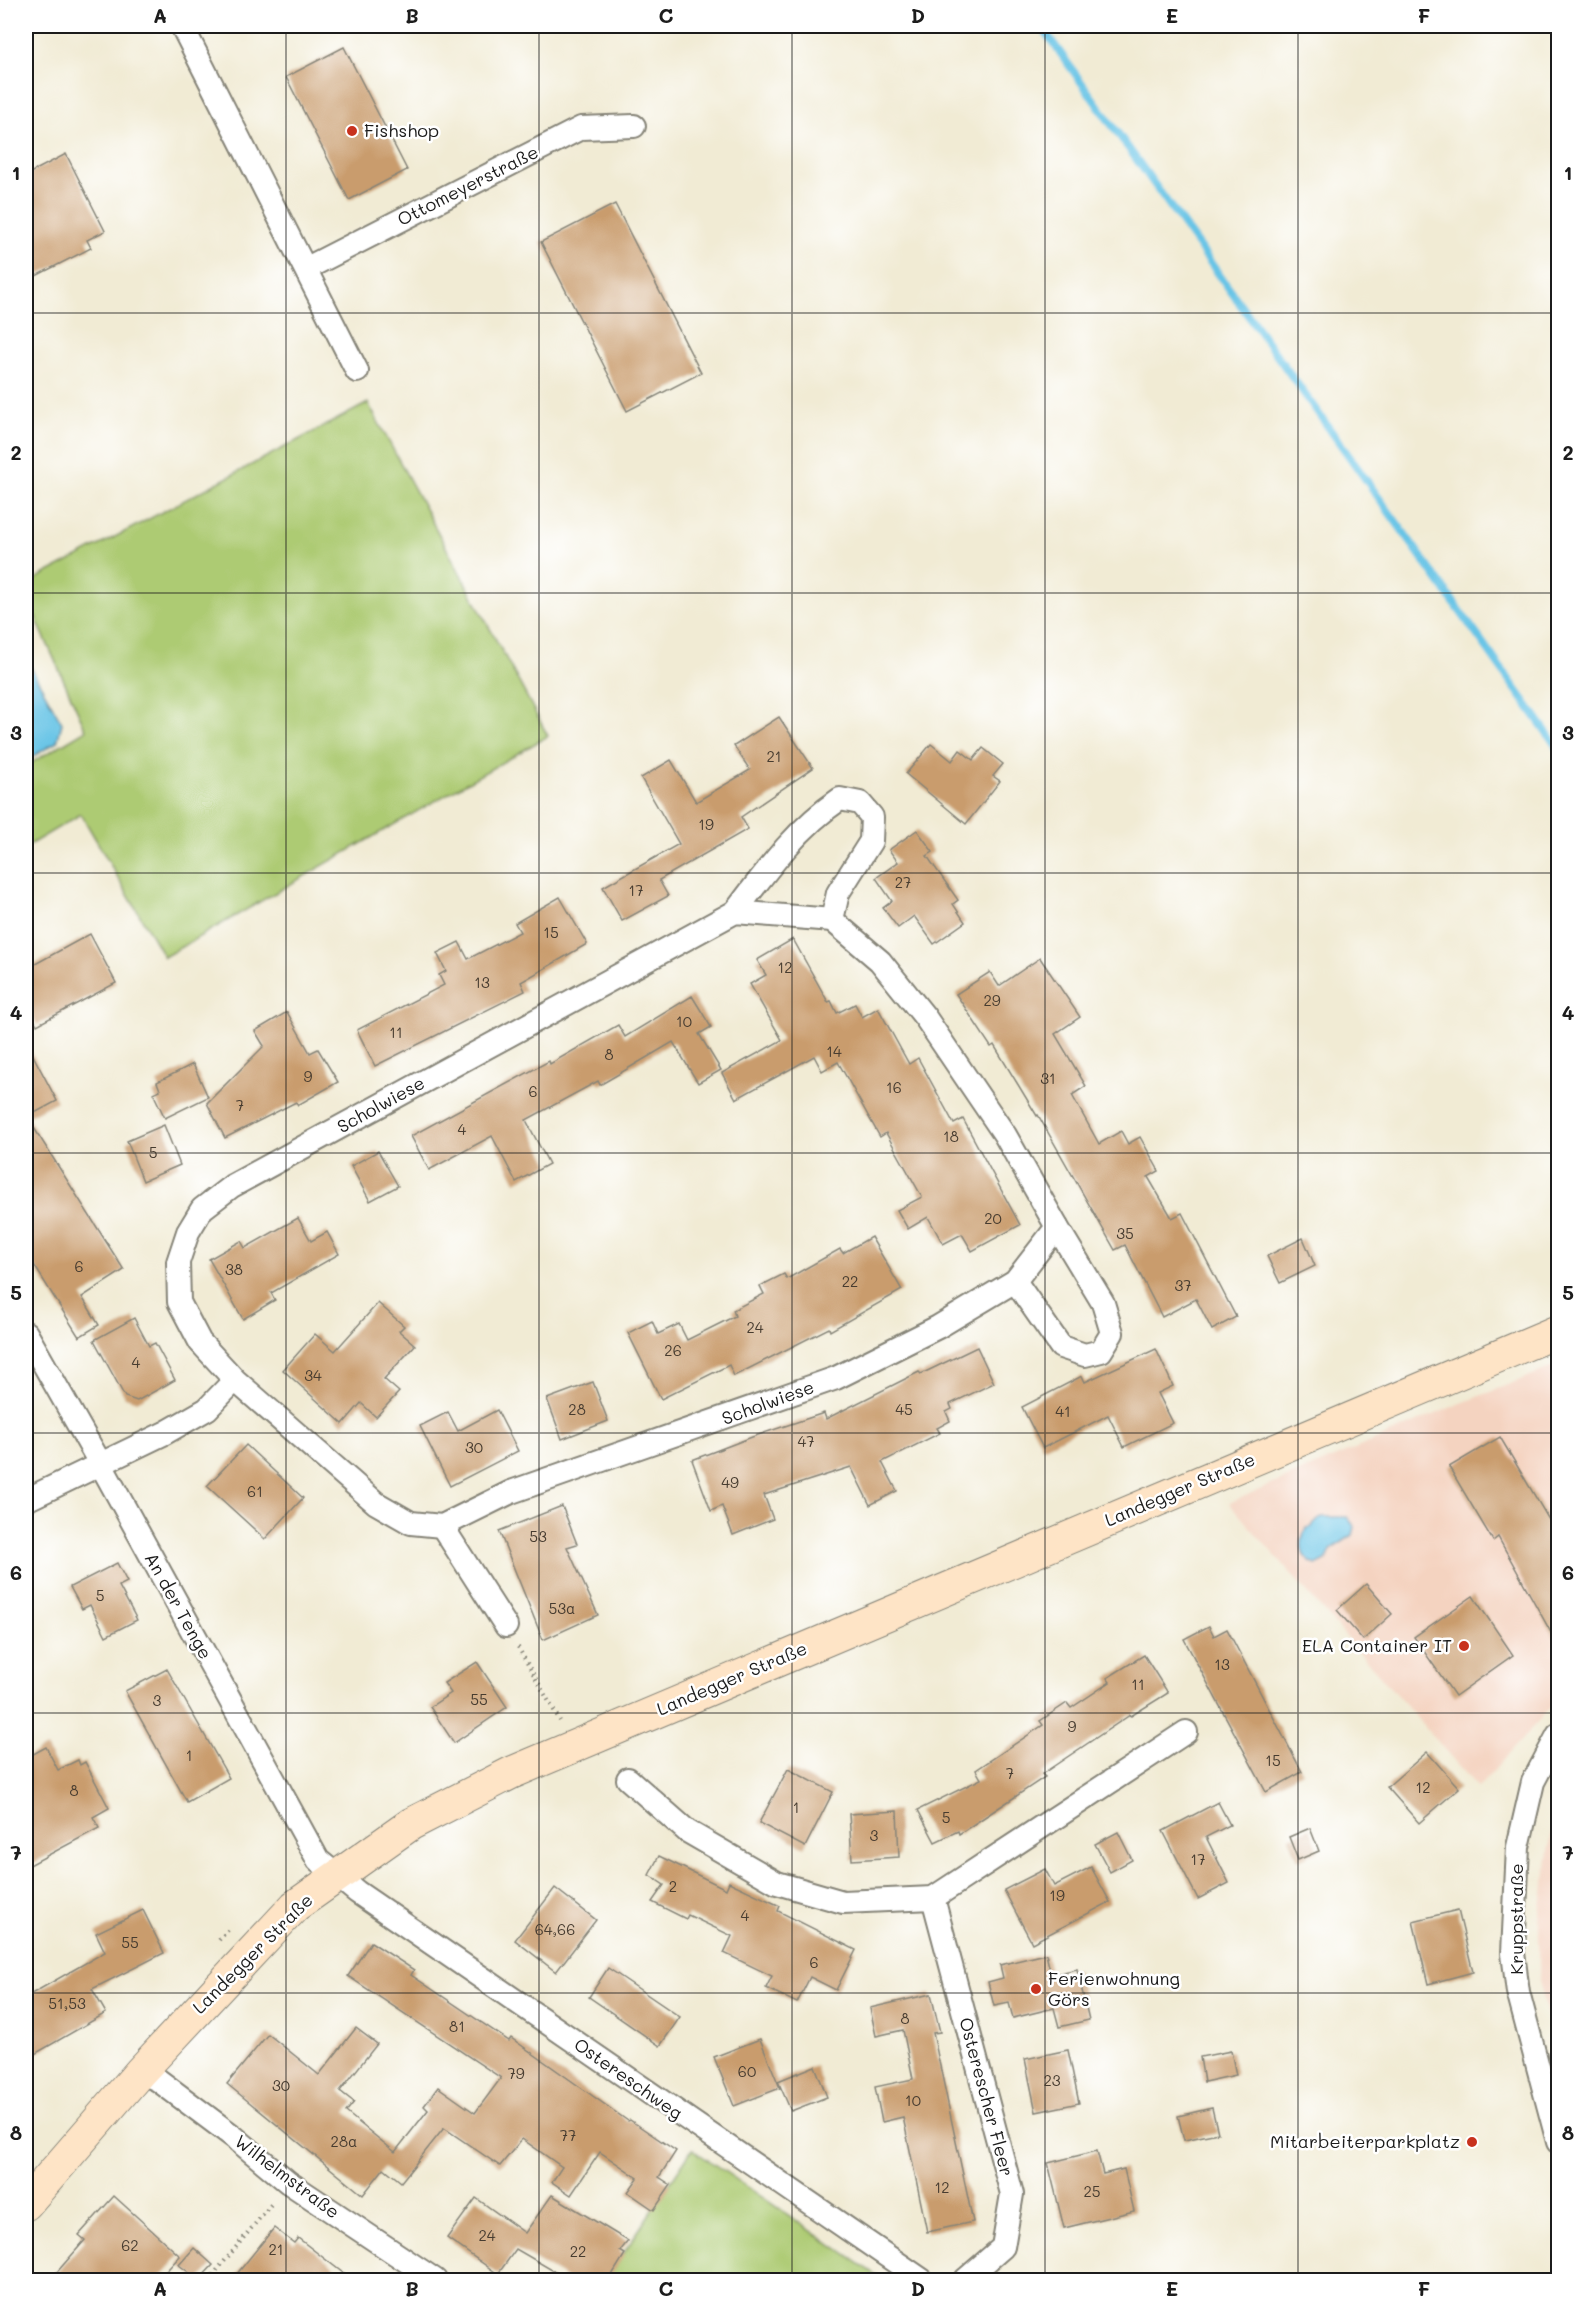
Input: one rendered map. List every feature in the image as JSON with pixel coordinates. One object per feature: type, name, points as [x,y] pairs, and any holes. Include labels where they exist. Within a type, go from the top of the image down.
[{"type":"main road","name":"Landegger Straße","points":[[26,2204],[140,2072],[295,1906],[411,1824],[511,1773],[1558,1331]]},
{"type":"street","points":[[182,26],[357,370]]},
{"type":"street","name":"Ottomeyerstraße","points":[[307,268],[581,128],[634,126]]},
{"type":"street","name":"Scholwiese","points":[[832,920],[838,893],[871,841],[872,817],[860,803],[840,799],[824,809],[781,852],[735,912],[232,1186],[202,1209],[188,1232],[178,1262],[179,1302],[200,1342],[235,1380],[376,1503],[411,1522],[442,1526],[511,1492],[836,1378],[938,1327],[1015,1281],[1057,1227]]},
{"type":"street","points":[[735,912],[832,920],[880,961],[925,1017],[1005,1135],[1103,1303],[1112,1333],[1101,1351],[1085,1356],[1061,1347],[1015,1281]]},
{"type":"street","name":"An der Tenge","points":[[26,1333],[100,1463],[305,1839],[318,1860],[335,1876]]},
{"type":"street","points":[[26,1500],[165,1433],[207,1409],[235,1380]]},
{"type":"street","points":[[442,1526],[506,1626]]},
{"type":"street","points":[[628,1779],[687,1831],[777,1883],[843,1902],[933,1898],[1186,1732]]},
{"type":"street","name":"Kruppstraße","points":[[1558,1735],[1533,1782],[1518,1847],[1513,1953],[1518,1992],[1558,2142]]},
{"type":"street","name":"Ostereschweg","points":[[335,1876],[922,2280]]},
{"type":"street","name":"Osterescher Fleer","points":[[933,1898],[1012,2194],[1003,2247],[965,2280]]},
{"type":"street","name":"Wilhelmstraße","points":[[140,2072],[158,2080],[234,2137],[288,2182],[435,2280]]},
{"type":"path","points":[[506,1626],[563,1726]]},
{"type":"path","points":[[209,2280],[288,2182]]},
{"type":"shaded area","points":[[1558,1365],[1558,1699],[1478,1788],[1229,1503],[1459,1404]]},
{"type":"shaded area","points":[[1558,1790],[1558,2057],[1539,1981],[1539,1920]]},
{"type":"green space","points":[[368,403],[548,736],[164,957],[81,814],[26,847],[26,766],[86,730],[26,596],[26,584]]},
{"type":"green space","points":[[692,2149],[883,2280],[606,2280]]},
{"type":"water","points":[[26,659],[62,723],[57,742],[30,758],[26,757]]},
{"type":"water","points":[[1323,1517],[1347,1517],[1355,1527],[1353,1535],[1330,1550],[1326,1560],[1316,1565],[1306,1559],[1302,1550],[1302,1540],[1306,1528],[1312,1527]]},
{"type":"building","points":[[344,47],[407,170],[349,200],[286,77]]},
{"type":"building","points":[[66,154],[105,231],[87,240],[91,248],[26,281],[26,175]]},
{"type":"building","points":[[615,204],[701,373],[627,411],[541,242]]},
{"type":"building","points":[[779,717],[813,768],[741,817],[748,829],[659,880],[668,896],[622,921],[603,887],[679,844],[641,778],[671,760],[696,802],[750,770],[734,746]]},
{"type":"building","points":[[931,744],[952,761],[960,750],[973,760],[983,748],[1003,764],[993,776],[1000,781],[966,824],[906,774]]},
{"type":"building","points":[[917,830],[933,852],[927,856],[958,900],[953,904],[965,922],[934,944],[914,916],[898,928],[883,908],[892,901],[876,878],[898,862],[889,850]]},
{"type":"building","points":[[560,897],[587,944],[521,982],[525,991],[375,1066],[357,1030],[444,985],[439,975],[446,971],[437,953],[459,942],[468,959],[520,932],[515,923]]},
{"type":"building","points":[[90,934],[116,983],[37,1025],[26,1004],[26,969]]},
{"type":"building","points":[[793,939],[828,1002],[831,1001],[837,1013],[855,1004],[862,1017],[878,1008],[909,1064],[918,1058],[954,1124],[963,1119],[1020,1225],[972,1251],[962,1234],[943,1244],[928,1217],[908,1229],[897,1210],[922,1197],[886,1133],[880,1137],[838,1062],[822,1071],[814,1056],[736,1099],[722,1073],[782,1040],[750,984],[766,975],[757,960]]},
{"type":"building","points":[[1040,958],[1080,1017],[1055,1034],[1086,1086],[1072,1095],[1099,1144],[1121,1131],[1128,1144],[1140,1137],[1159,1171],[1148,1177],[1172,1218],[1182,1213],[1236,1317],[1212,1330],[1196,1299],[1162,1317],[1125,1245],[1115,1250],[1038,1115],[994,1045],[991,1047],[956,994],[990,972],[999,986]]},
{"type":"building","points":[[692,996],[711,1027],[699,1034],[721,1070],[698,1083],[673,1042],[600,1085],[598,1081],[526,1120],[549,1164],[516,1182],[492,1136],[429,1170],[411,1136],[549,1061],[550,1064],[618,1025],[625,1037]]},
{"type":"building","points":[[287,1012],[310,1053],[318,1049],[338,1082],[298,1105],[296,1102],[225,1138],[207,1103],[264,1046],[255,1031]]},
{"type":"building","points":[[26,1042],[57,1101],[27,1117],[124,1270],[82,1297],[99,1325],[79,1337],[26,1252]]},
{"type":"building","points":[[193,1064],[208,1097],[165,1118],[153,1093],[160,1090],[157,1082]]},
{"type":"building","points":[[164,1125],[180,1165],[143,1181],[127,1141]]},
{"type":"building","points":[[378,1151],[398,1186],[370,1201],[351,1166]]},
{"type":"building","points":[[298,1218],[311,1241],[327,1232],[339,1254],[271,1293],[275,1300],[243,1319],[209,1259],[241,1241],[245,1248]]},
{"type":"building","points":[[871,1237],[902,1290],[830,1331],[829,1328],[734,1376],[729,1365],[661,1399],[628,1333],[652,1321],[658,1334],[679,1324],[687,1340],[735,1316],[733,1310],[764,1294],[760,1286],[784,1274],[787,1279],[840,1249],[843,1253]]},
{"type":"building","points":[[1303,1238],[1315,1266],[1280,1283],[1267,1256]]},
{"type":"building","points":[[378,1303],[404,1326],[399,1331],[415,1345],[384,1379],[399,1392],[376,1417],[361,1403],[343,1424],[283,1370],[315,1334],[335,1351]]},
{"type":"building","points":[[134,1318],[149,1346],[155,1343],[175,1380],[137,1401],[125,1397],[94,1340]]},
{"type":"building","points":[[977,1347],[994,1383],[950,1404],[952,1409],[946,1412],[950,1421],[937,1428],[940,1433],[882,1462],[897,1491],[870,1505],[851,1467],[764,1495],[773,1519],[733,1535],[722,1506],[711,1511],[692,1460],[824,1413],[826,1419],[919,1372],[921,1374]]},
{"type":"building","points":[[1156,1349],[1173,1386],[1158,1393],[1173,1423],[1124,1447],[1108,1415],[1043,1448],[1022,1407],[1082,1376],[1085,1382]]},
{"type":"building","points":[[593,1382],[608,1421],[562,1439],[547,1399]]},
{"type":"building","points":[[497,1410],[518,1451],[450,1486],[420,1426],[448,1412],[458,1431]]},
{"type":"building","points":[[1500,1437],[1558,1535],[1558,1645],[1498,1537],[1493,1541],[1449,1467]]},
{"type":"building","points":[[246,1445],[303,1498],[265,1539],[207,1486]]},
{"type":"building","points":[[562,1506],[577,1544],[567,1547],[598,1615],[543,1640],[499,1531]]},
{"type":"building","points":[[117,1563],[127,1582],[119,1586],[137,1620],[106,1636],[90,1605],[82,1609],[70,1587]]},
{"type":"building","points":[[1366,1584],[1392,1614],[1363,1640],[1337,1610]]},
{"type":"building","name":"ELA Container IT","points":[[1473,1596],[1513,1655],[1455,1696],[1414,1637]]},
{"type":"building","points":[[1209,1626],[1214,1636],[1227,1629],[1302,1772],[1266,1792],[1184,1639]]},
{"type":"building","points":[[1144,1655],[1168,1693],[1130,1715],[1042,1774],[1045,1777],[959,1834],[958,1831],[935,1842],[918,1810],[981,1779],[976,1770],[1043,1725],[1040,1721],[1067,1703],[1071,1708],[1110,1682],[1107,1678]]},
{"type":"building","points":[[477,1662],[507,1707],[454,1743],[430,1707],[451,1693],[444,1683]]},
{"type":"building","points":[[167,1669],[229,1778],[187,1802],[125,1691]]},
{"type":"building","points":[[46,1747],[58,1770],[78,1760],[80,1765],[85,1762],[109,1808],[93,1817],[99,1828],[26,1867],[26,1758]]},
{"type":"building","points":[[1427,1752],[1459,1788],[1419,1823],[1387,1787]]},
{"type":"building","points":[[788,1769],[833,1792],[805,1847],[759,1823]]},
{"type":"building","points":[[1218,1802],[1230,1825],[1206,1837],[1229,1883],[1198,1899],[1163,1831]]},
{"type":"building","points":[[897,1811],[899,1857],[852,1860],[849,1814]]},
{"type":"building","points":[[1310,1828],[1319,1851],[1298,1860],[1289,1837]]},
{"type":"building","points":[[1118,1832],[1132,1860],[1110,1872],[1095,1844]]},
{"type":"building","points":[[659,1856],[726,1889],[729,1882],[780,1906],[778,1911],[856,1950],[836,1990],[810,1977],[797,2003],[766,1988],[772,1976],[724,1953],[732,1936],[688,1915],[686,1919],[652,1902],[664,1885],[649,1875]]},
{"type":"building","points":[[1091,1867],[1110,1902],[1032,1943],[1004,1890],[1045,1869],[1054,1886]]},
{"type":"building","points":[[555,1888],[596,1920],[556,1972],[515,1940]]},
{"type":"building","points":[[143,1910],[164,1953],[92,1989],[106,2013],[26,2059],[26,1997],[105,1952],[96,1933]]},
{"type":"building","points":[[1458,1910],[1473,1972],[1428,1984],[1413,1921]]},
{"type":"building","points":[[371,1942],[414,1970],[411,1975],[509,2041],[511,2038],[628,2121],[630,2120],[676,2151],[659,2177],[671,2185],[654,2210],[628,2192],[638,2178],[600,2152],[571,2195],[552,2182],[562,2167],[522,2139],[500,2166],[444,2128],[401,2182],[384,2168],[363,2195],[227,2084],[268,2034],[319,2075],[356,2028],[377,2044],[340,2091],[354,2102],[346,2112],[395,2152],[428,2110],[424,2106],[438,2087],[475,2113],[501,2078],[348,1976]]},
{"type":"building","name":"Ferienwohnung Görs","points":[[1046,1954],[1051,1975],[1077,1969],[1089,2020],[1059,2027],[1054,2008],[1013,2018],[1009,2003],[994,2006],[988,1982],[1003,1978],[1000,1965]]},
{"type":"building","points":[[608,1968],[680,2017],[660,2046],[589,1997]]},
{"type":"building","points":[[931,1994],[940,2032],[933,2033],[973,2222],[927,2232],[903,2117],[882,2122],[875,2087],[913,2079],[903,2030],[876,2036],[870,2008]]},
{"type":"building","points":[[760,2039],[780,2088],[734,2106],[714,2057]]},
{"type":"building","points":[[1068,2050],[1079,2103],[1036,2112],[1025,2059]]},
{"type":"building","points":[[1231,2051],[1236,2075],[1204,2082],[1200,2057]]},
{"type":"building","points":[[815,2066],[827,2097],[791,2111],[778,2081]]},
{"type":"building","points":[[1212,2108],[1218,2133],[1184,2140],[1178,2116]]},
{"type":"building","points":[[1097,2151],[1103,2174],[1124,2169],[1134,2211],[1064,2228],[1048,2163]]},
{"type":"building","points":[[552,2195],[628,2241],[620,2251],[625,2254],[609,2280],[569,2280],[516,2249],[498,2274],[447,2238],[476,2198],[525,2233]]},
{"type":"building","points":[[114,2196],[180,2256],[158,2280],[50,2280],[85,2240],[79,2235]]},
{"type":"building","points":[[274,2228],[294,2243],[298,2238],[352,2280],[232,2280]]},
{"type":"building","points":[[194,2248],[213,2265],[199,2280],[179,2265]]},
{"type":"waterway","points":[[1041,26],[1558,748]]},
{"type":"place","name":"Fishshop","points":[[352,131]]},
{"type":"place","name":"ELA Container IT","points":[[1464,1646]]},
{"type":"place","name":"Ferienwohnung Görs","points":[[1036,1989]]},
{"type":"place","name":"Mitarbeiterparkplatz","points":[[1472,2142]]}]
